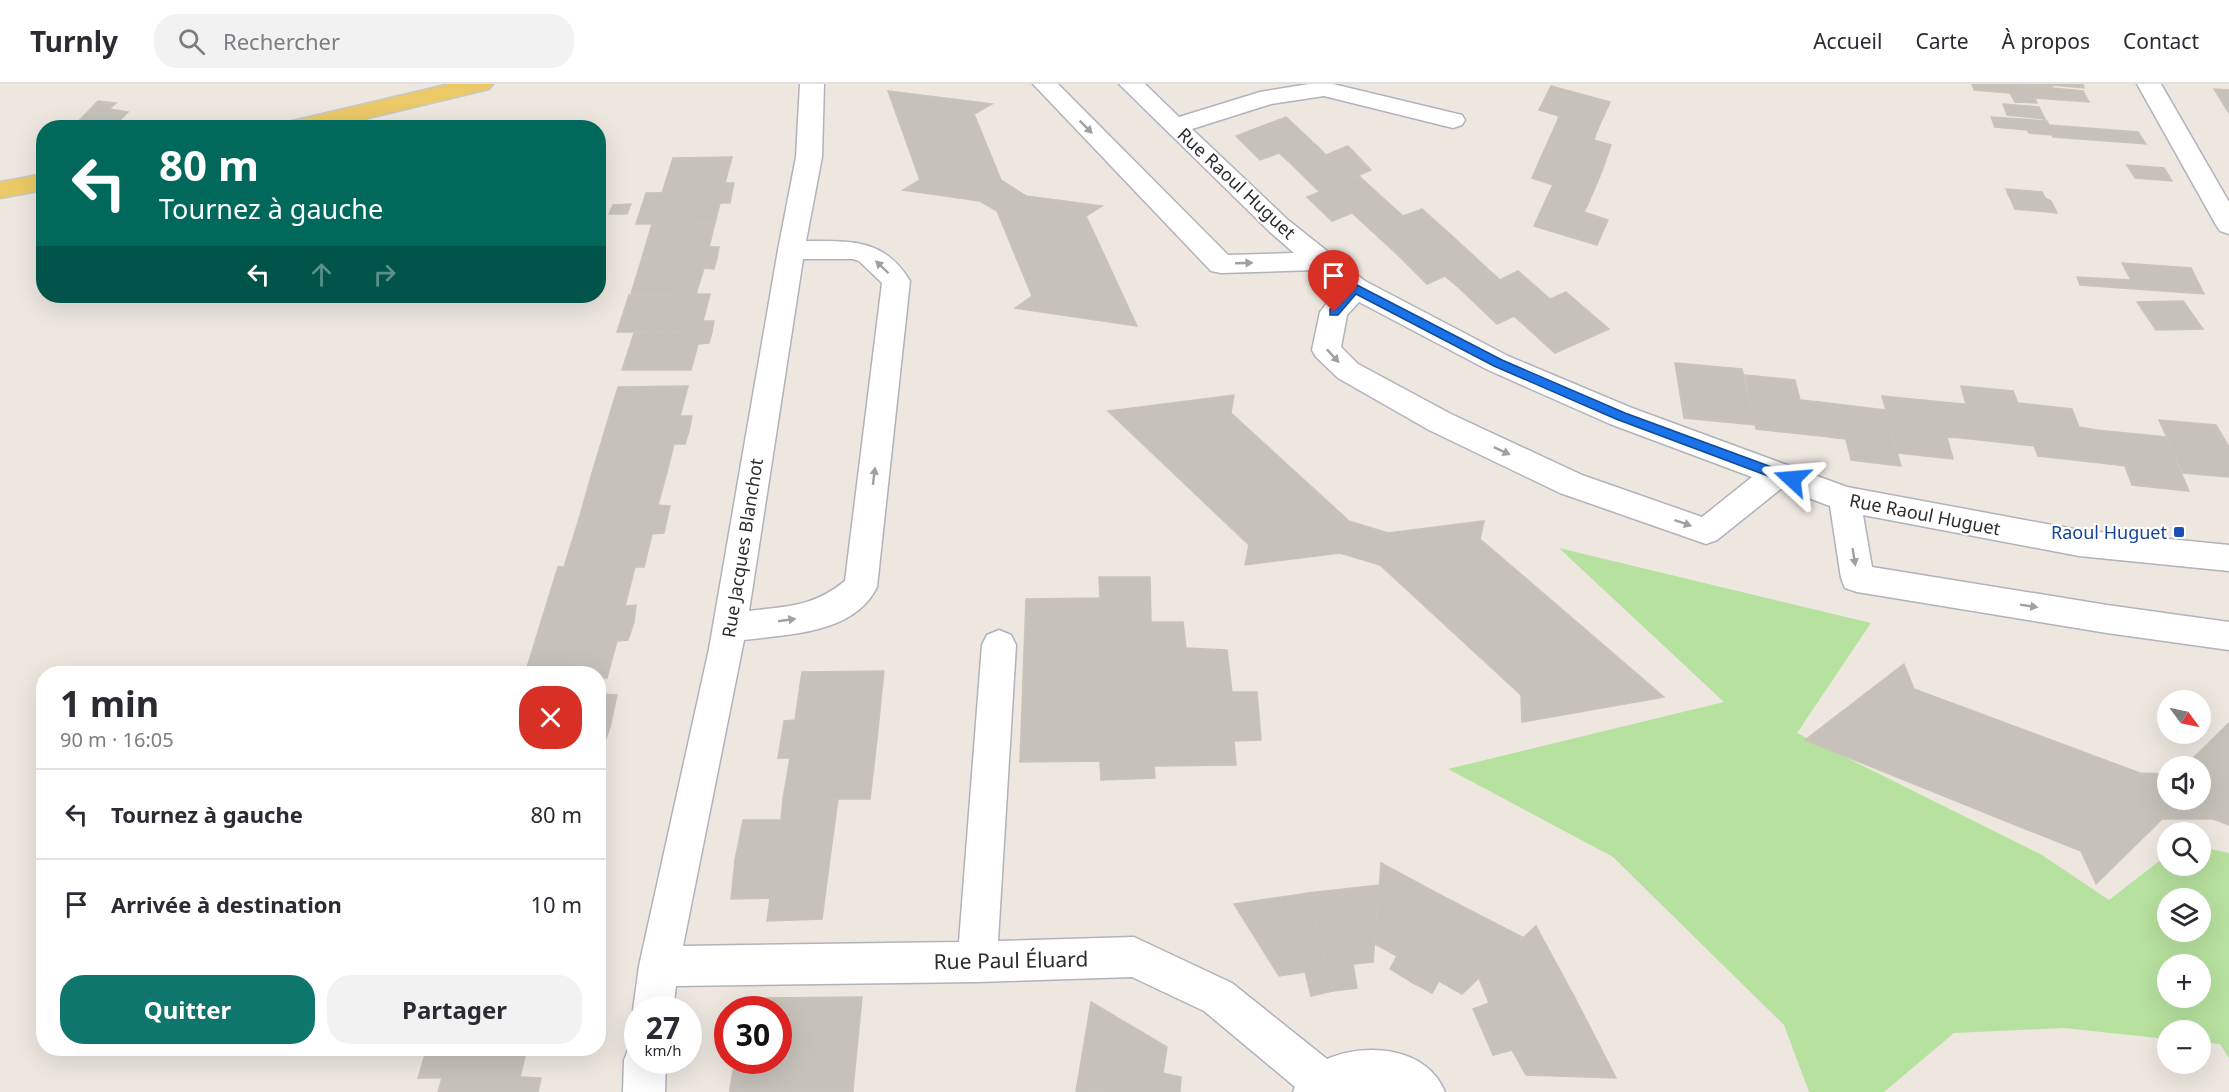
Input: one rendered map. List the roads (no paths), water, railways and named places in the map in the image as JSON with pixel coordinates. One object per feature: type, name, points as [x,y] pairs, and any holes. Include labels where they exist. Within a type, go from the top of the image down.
[{"type":"main road","points":[[327,120],[481,84]]},
{"type":"main road","points":[[0,190],[36,183]]},
{"type":"street","name":"Rue Jacques Blanchot","points":[[654,996],[729,628],[791,250],[809,157],[812,84]]},
{"type":"street","points":[[1045,84],[1221,264],[1322,261]]},
{"type":"street","name":"Rue Raoul Huguet","points":[[1131,84],[1279,226],[1355,288],[1498,363],[1621,416],[1845,499],[2079,543],[2229,558]]},
{"type":"street","points":[[2149,84],[2229,225]]},
{"type":"street","points":[[1175,126],[1268,97],[1324,89],[1453,120]]},
{"type":"street","points":[[729,628],[816,616],[841,604],[861,587],[896,281],[869,255],[856,250],[791,250]]},
{"type":"street","points":[[1355,288],[1334,312],[1326,350],[1348,371],[1440,422],[1571,484],[1706,531],[1777,475]]},
{"type":"street","points":[[1845,499],[1857,578],[2107,619],[2229,636]]},
{"type":"street","points":[[977,962],[999,645]]},
{"type":"street","name":"Rue Paul Éluard","points":[[659,966],[977,962],[1134,957],[1218,997],[1318,1087]]},
{"type":"street","points":[[1318,1087],[1344,1072],[1370,1068],[1395,1073],[1424,1092]]},
{"type":"street","points":[[644,1092],[645,1074]]},
{"type":"place","name":"Raoul Huguet","points":[[2179,532]]}]
